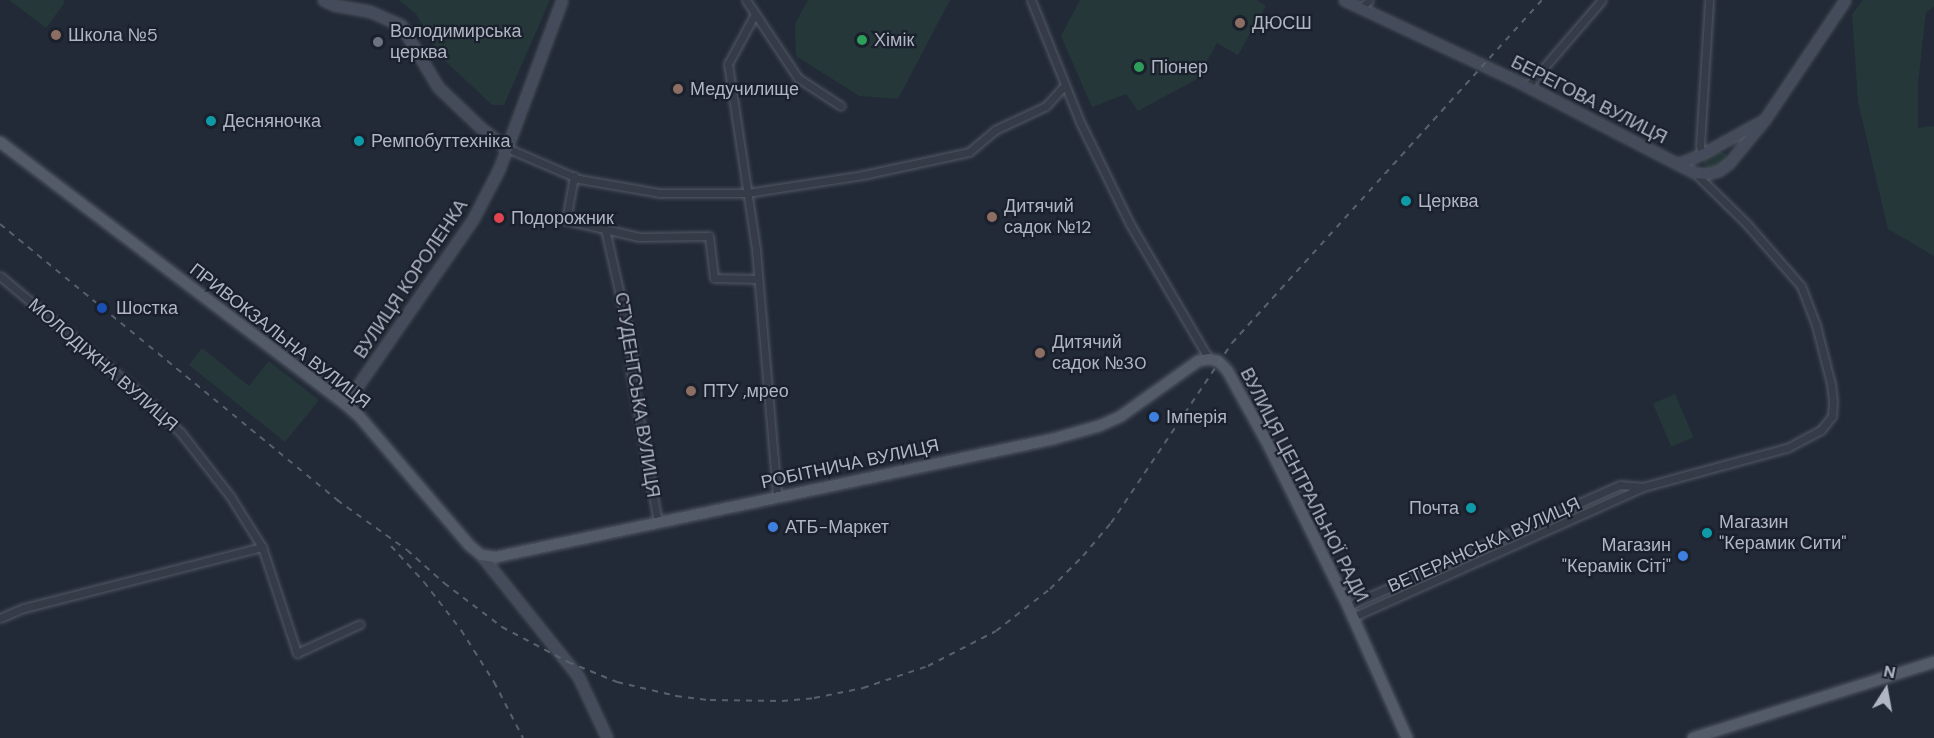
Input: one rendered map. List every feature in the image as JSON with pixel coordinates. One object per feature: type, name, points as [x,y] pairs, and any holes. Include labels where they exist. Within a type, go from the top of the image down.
[{"type":"main road","points":[[323,0],[334,5],[369,11],[401,26],[438,87],[481,128],[507,148]]},
{"type":"main road","name":"ВУЛИЦЯ КОРОЛЕНКА","points":[[345,404],[473,219],[507,148],[562,0]]},
{"type":"main road","name":"БЕРЕГОВА ВУЛИЦЯ","points":[[1344,0],[1528,86],[1695,173]]},
{"type":"main road","points":[[1702,154],[1697,161],[1695,173],[1718,171],[1729,163],[1765,119],[1845,0]]},
{"type":"main road","name":"БЕРЕГОВА ВУЛИЦЯ","points":[[1678,164],[1717,147],[1765,119]]},
{"type":"main road","name":"ПРИВОКЗАЛЬНА ВУЛИЦЯ","points":[[0,142],[345,404],[366,424],[469,545],[481,555],[578,676],[607,738]]},
{"type":"main road","points":[[1717,147],[1726,148],[1730,154],[1729,163]]},
{"type":"main road","name":"РОБІТНИЧА ВУЛИЦЯ","points":[[481,555],[496,557],[1053,439],[1099,426],[1120,416],[1198,361],[1209,358]]},
{"type":"main road","name":"ВУЛИЦЯ ЦЕНТРАЛЬНОЇ РАДИ","points":[[1209,358],[1218,361],[1227,370],[1269,446],[1348,606],[1407,738]]},
{"type":"main road","points":[[1693,738],[1934,662]]},
{"type":"street","points":[[746,0],[798,78],[841,106]]},
{"type":"street","name":"ВУЛИЦЯ ЦЕНТРАЛЬНОЇ РАДИ","points":[[1031,0],[1064,86],[1136,234],[1209,358]]},
{"type":"street","points":[[1361,8],[1369,0]]},
{"type":"street","points":[[1528,86],[1602,0]]},
{"type":"street","points":[[1702,154],[1700,145],[1709,0]]},
{"type":"street","points":[[756,14],[728,64],[758,279],[777,496]]},
{"type":"street","points":[[507,148],[574,177],[659,193],[747,194],[874,173],[969,152],[995,130],[1046,106],[1064,86]]},
{"type":"street","name":"БЕРЕГОВА ВУЛИЦЯ","points":[[1643,487],[1787,448],[1821,430],[1832,416],[1831,384],[1816,325],[1801,286],[1747,224],[1695,173]]},
{"type":"street","points":[[574,177],[566,220],[605,232],[639,237],[710,236],[714,278],[758,279]]},
{"type":"street","name":"СТУДЕНТСЬКА ВУЛИЦЯ","points":[[605,232],[633,352],[630,368],[658,522]]},
{"type":"street","name":"МОЛОДІЖНА ВУЛИЦЯ","points":[[0,276],[137,391],[181,433],[230,496],[262,546],[297,653],[360,624]]},
{"type":"street","name":"ВЕТЕРАНСЬКА ВУЛИЦЯ","points":[[1348,606],[1620,485],[1643,487]]},
{"type":"street","name":"ВЕТЕРАНСЬКА ВУЛИЦЯ","points":[[1353,617],[1643,487]]},
{"type":"street","points":[[0,618],[24,608],[262,546]]},
{"type":"shaded area","points":[[9,0],[63,0],[65,2],[46,28]]},
{"type":"shaded area","points":[[399,0],[550,0],[504,105],[492,105],[441,57],[416,14]]},
{"type":"shaded area","name":"Хімік","points":[[808,0],[950,0],[898,99],[859,96],[796,56],[795,24]]},
{"type":"shaded area","name":"Піонер","points":[[1080,0],[1257,0],[1266,6],[1238,55],[1217,43],[1197,79],[1138,111],[1126,94],[1092,107],[1061,36]]},
{"type":"shaded area","points":[[1863,0],[1934,0],[1934,7],[1926,12],[1918,83],[1918,128],[1934,126],[1934,256],[1888,229],[1858,102],[1852,14]]},
{"type":"shaded area","points":[[1720,151],[1727,155],[1725,162],[1707,169],[1703,164],[1705,158]]},
{"type":"shaded area","points":[[202,348],[249,386],[269,361],[319,400],[285,442],[189,365]]},
{"type":"shaded area","points":[[1675,394],[1693,437],[1671,447],[1653,403]]},
{"type":"railway","points":[[337,500],[407,550],[444,583],[502,627],[568,662],[617,682],[676,696],[710,700],[782,701],[814,698],[863,688],[928,666],[996,631],[1050,589],[1083,556],[1111,523],[1232,343],[1542,0]]},
{"type":"railway","points":[[0,224],[343,505]]},
{"type":"railway","points":[[391,546],[424,582],[461,630],[494,682],[523,738]]},
{"type":"place","name":"ДЮСШ","points":[[1240,23]]},
{"type":"place","name":"Школа №5","points":[[56,35]]},
{"type":"place","name":"Хімік","points":[[862,40]]},
{"type":"place","name":"Володимирська церква","points":[[378,42]]},
{"type":"place","name":"Піонер","points":[[1139,67]]},
{"type":"place","name":"Медучилище","points":[[678,89]]},
{"type":"place","name":"Десняночка","points":[[211,121]]},
{"type":"place","name":"Ремпобуттехніка","points":[[359,141]]},
{"type":"place","name":"Церква","points":[[1406,201]]},
{"type":"place","name":"Дитячий садок №12","points":[[992,217]]},
{"type":"place","name":"Подорожник","points":[[499,218]]},
{"type":"place","name":"Шостка","points":[[102,308]]},
{"type":"place","name":"Дитячий садок №30","points":[[1040,353]]},
{"type":"place","name":"ПТУ ,мрео","points":[[691,391]]},
{"type":"place","name":"Імперія","points":[[1154,417]]},
{"type":"place","name":"Почта","points":[[1471,508]]},
{"type":"place","name":"АТБ-Маркет","points":[[773,527]]},
{"type":"place","name":"Магазин \"Керамик Сити\"","points":[[1707,533]]},
{"type":"place","name":"Магазин \"Керамік Сіті\"","points":[[1683,556]]}]
